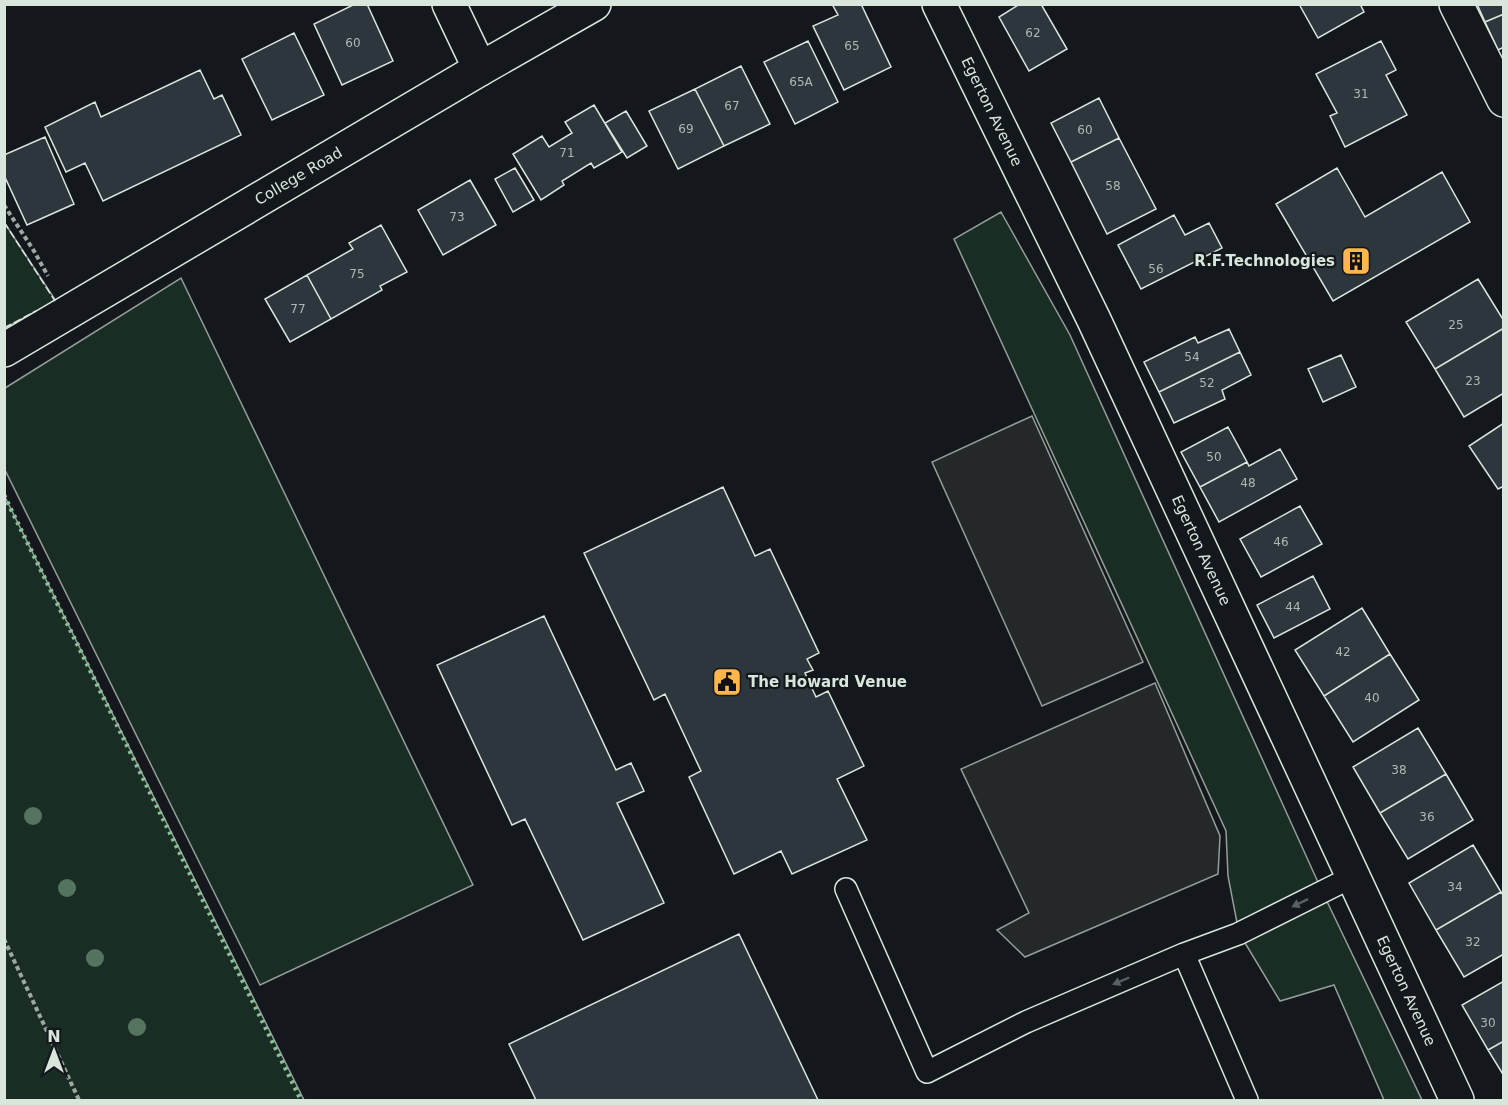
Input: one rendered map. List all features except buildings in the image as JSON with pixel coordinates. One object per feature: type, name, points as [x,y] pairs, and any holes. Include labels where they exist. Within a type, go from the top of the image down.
[{"type":"street","points":[[449,4],[480,69]]},
{"type":"street","name":"College Road","points":[[4,350],[594,4]]},
{"type":"street","name":"Egerton Avenue","points":[[939,4],[1094,320],[1457,1101]]},
{"type":"street","points":[[1456,4],[1503,99]]},
{"type":"lane","points":[[846,889],[927,1072],[1026,1022],[1184,954],[1238,934],[1352,877]]},
{"type":"lane","points":[[1184,954],[1247,1101]]},
{"type":"path","points":[[4,205],[34,251],[67,312]]},
{"type":"path","points":[[4,939],[79,1101]]},
{"type":"green space","points":[[1001,212],[1070,335],[1322,891],[1422,1100],[1384,1100],[1334,985],[1280,1001],[1239,933],[1228,876],[1226,831],[954,239]]},
{"type":"green space","points":[[4,222],[56,301],[5,328],[4,328]]},
{"type":"green space","points":[[181,278],[473,885],[260,985],[5,470],[5,388]]},
{"type":"green space","points":[[5,497],[304,1100],[5,1100]]},
{"type":"shaded area","points":[[1032,416],[1143,662],[1042,706],[932,462]]},
{"type":"shaded area","points":[[1155,683],[1220,836],[1218,874],[1025,957],[997,930],[1029,913],[961,769]]},
{"type":"hedge","points":[[4,495],[301,1100]]},
{"type":"fence","points":[[4,222],[55,301]]},
{"type":"fence","points":[[4,328],[36,311]]},
{"type":"place","name":"R.F.Technologies","points":[[1356,261]]},
{"type":"place","name":"The Howard Venue","points":[[727,682]]}]
